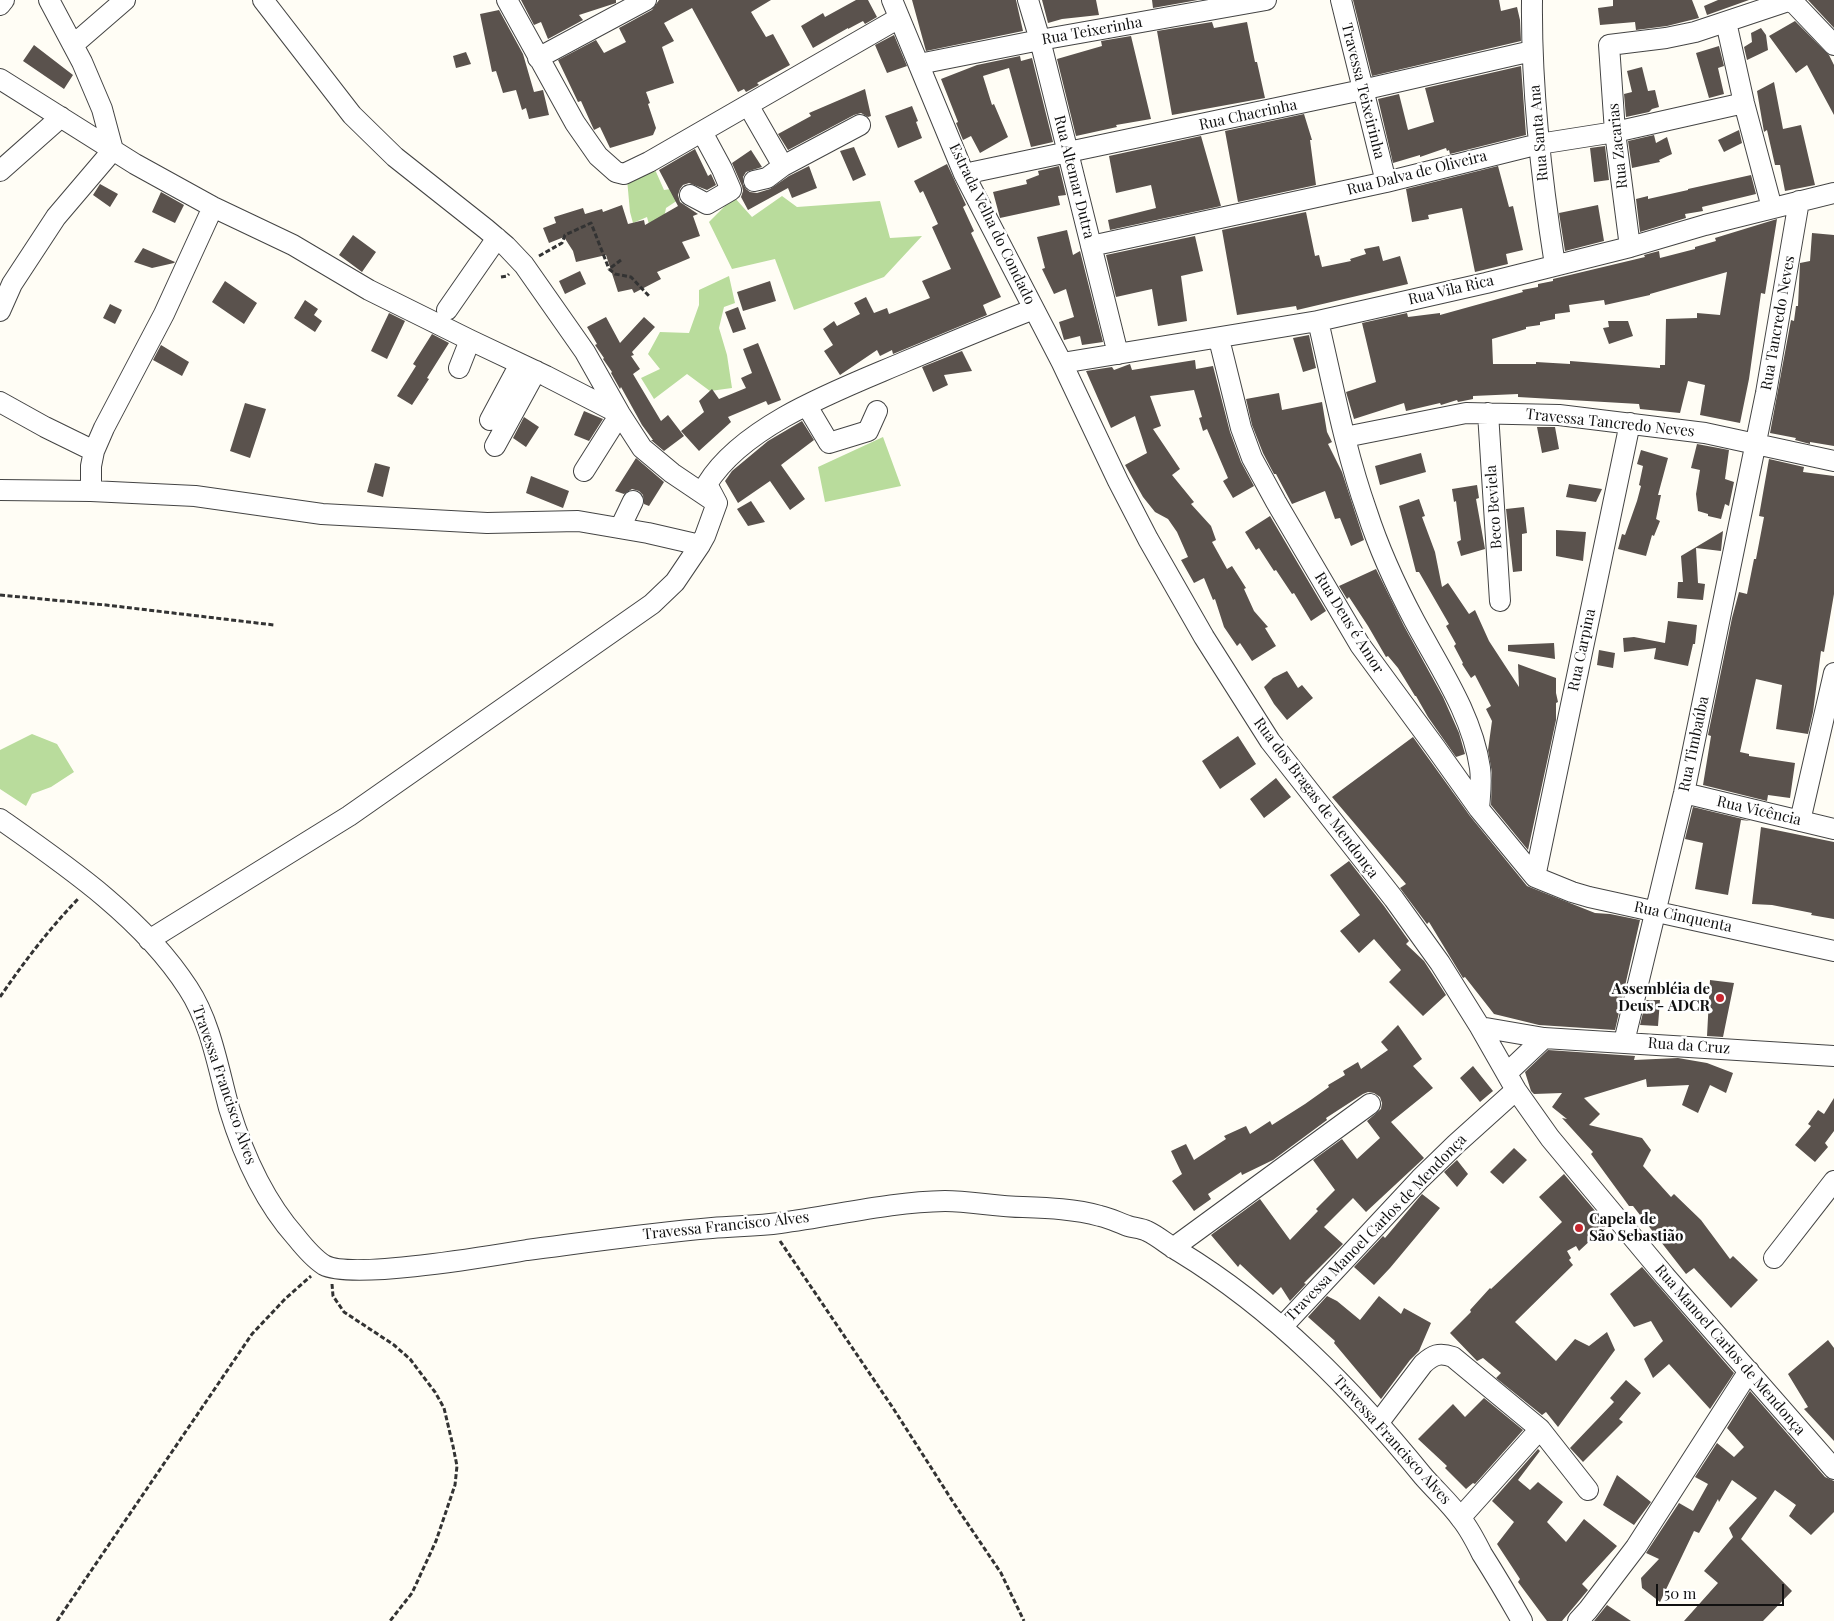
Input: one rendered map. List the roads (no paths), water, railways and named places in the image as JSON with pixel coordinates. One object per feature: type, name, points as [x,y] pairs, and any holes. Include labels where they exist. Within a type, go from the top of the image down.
[{"type":"street","points":[[0,5],[4,0]]},
{"type":"street","points":[[49,0],[73,45],[102,110],[113,150]]},
{"type":"street","points":[[73,45],[125,0]]},
{"type":"street","points":[[264,0],[352,116],[395,157],[497,238],[524,265],[552,302],[585,352],[620,414],[642,448],[672,472],[717,503]]},
{"type":"street","points":[[507,0],[575,122],[598,156],[616,172],[624,174],[630,173],[748,106],[896,9]]},
{"type":"street","points":[[538,58],[646,0]]},
{"type":"street","name":"Rua Altemar Dutra","points":[[1028,0],[1040,40],[1118,354]]},
{"type":"street","name":"Rua Teixerinha","points":[[919,64],[1215,5],[1266,0]]},
{"type":"street","name":"Travessa Teixeirinha","points":[[1341,0],[1386,182]]},
{"type":"street","name":"Rua Santa Ana","points":[[1532,0],[1532,51],[1539,144],[1546,209],[1555,265]]},
{"type":"street","points":[[1772,208],[1744,102],[1726,22],[1788,1],[1795,4],[1834,45]]},
{"type":"street","name":"Estrada Velha do Condado","points":[[896,9],[964,174],[1062,363]]},
{"type":"street","name":"Rua Zacarias","points":[[1630,247],[1615,132],[1609,45],[1666,38],[1695,32],[1726,22]]},
{"type":"street","name":"Rua Chacrinha","points":[[964,174],[1362,90],[1532,51]]},
{"type":"street","points":[[0,79],[134,164],[213,207],[293,245],[369,290],[620,414]]},
{"type":"street","name":"Rua Dalva de Oliveira","points":[[1091,246],[1386,182],[1539,144],[1615,132],[1744,102]]},
{"type":"street","points":[[748,106],[783,166]]},
{"type":"street","points":[[0,171],[61,117]]},
{"type":"street","points":[[754,180],[767,178],[783,166],[860,125]]},
{"type":"street","points":[[690,195],[707,204],[731,190],[702,132]]},
{"type":"street","points":[[0,312],[12,284],[56,218],[113,150]]},
{"type":"street","name":"Rua Vila Rica","points":[[1062,363],[1219,339],[1318,321],[1486,283],[1834,193]]},
{"type":"street","name":"Rua Tancredo Neves","points":[[1756,444],[1799,201]]},
{"type":"street","points":[[91,491],[91,466],[94,451],[104,428],[164,314],[213,207]]},
{"type":"street","points":[[447,310],[497,238]]},
{"type":"street","points":[[149,940],[349,816],[652,604],[675,582],[705,536],[717,503],[707,484],[730,455],[778,421],[847,386],[946,343],[1034,309]]},
{"type":"street","points":[[1318,321],[1345,436],[1366,512],[1413,617],[1468,721],[1480,769],[1479,809]]},
{"type":"street","name":"Rua Deus é Amor","points":[[1219,339],[1241,428],[1252,458],[1276,502],[1360,645],[1436,747],[1479,809],[1534,877]]},
{"type":"street","points":[[459,368],[470,340]]},
{"type":"street","name":"Rua dos Bragas de Mendonça","points":[[1062,363],[1148,539],[1209,645],[1270,741],[1394,899],[1440,963],[1480,1027],[1511,1082]]},
{"type":"street","points":[[490,420],[528,367]]},
{"type":"street","points":[[495,446],[528,367]]},
{"type":"street","points":[[0,402],[94,451]]},
{"type":"street","points":[[807,406],[824,449],[868,431],[877,412]]},
{"type":"street","name":"Travessa Tancredo Neves","points":[[1345,436],[1466,413],[1559,415],[1705,433],[1834,462]]},
{"type":"street","name":"Beco Beviela","points":[[1488,413],[1500,601]]},
{"type":"street","points":[[584,471],[620,414]]},
{"type":"street","name":"Rua Carpina","points":[[1534,877],[1630,423]]},
{"type":"street","name":"Rua Timbaúba","points":[[1624,1042],[1684,793],[1756,444]]},
{"type":"street","points":[[0,490],[91,491],[196,496],[322,514],[486,523],[578,521],[700,545]]},
{"type":"street","points":[[620,528],[633,500]]},
{"type":"street","points":[[1800,821],[1834,673]]},
{"type":"street","name":"Rua Vicência","points":[[1684,793],[1834,829]]},
{"type":"street","name":"Travessa Francisco Alves","points":[[0,818],[111,902],[175,969],[190,991],[198,1008],[211,1041],[240,1138],[264,1192],[286,1227],[302,1244],[332,1268],[360,1270],[424,1264],[588,1242],[711,1228],[768,1224],[859,1209],[944,1201],[976,1202],[1020,1207],[1044,1206],[1096,1214],[1148,1231],[1206,1268],[1282,1327],[1342,1382],[1379,1422],[1438,1494],[1461,1517],[1522,1621]]},
{"type":"street","name":"Rua Cinquenta","points":[[1534,877],[1572,892],[1834,951]]},
{"type":"street","name":"Rua da Cruz","points":[[1480,1027],[1544,1038],[1834,1056]]},
{"type":"street","points":[[1511,1082],[1544,1038]]},
{"type":"street","name":"Travessa Manoel Carlos de Mendonça","points":[[1282,1327],[1420,1179],[1456,1144],[1511,1082]]},
{"type":"street","name":"Rua Manoel Carlos de Mendonça","points":[[1511,1082],[1550,1138],[1598,1197],[1834,1469]]},
{"type":"street","points":[[1173,1248],[1370,1104]]},
{"type":"street","points":[[1774,1258],[1834,1182]]},
{"type":"street","points":[[1379,1422],[1431,1356],[1439,1353],[1453,1357],[1540,1429],[1588,1490]]},
{"type":"street","points":[[1578,1621],[1636,1547],[1749,1371]]},
{"type":"street","points":[[1461,1517],[1540,1429]]},
{"type":"place","name":"Assembléia de Deus - ADCR","points":[[1720,998]]},
{"type":"place","name":"Capela de São Sebastião","points":[[1579,1228]]}]
